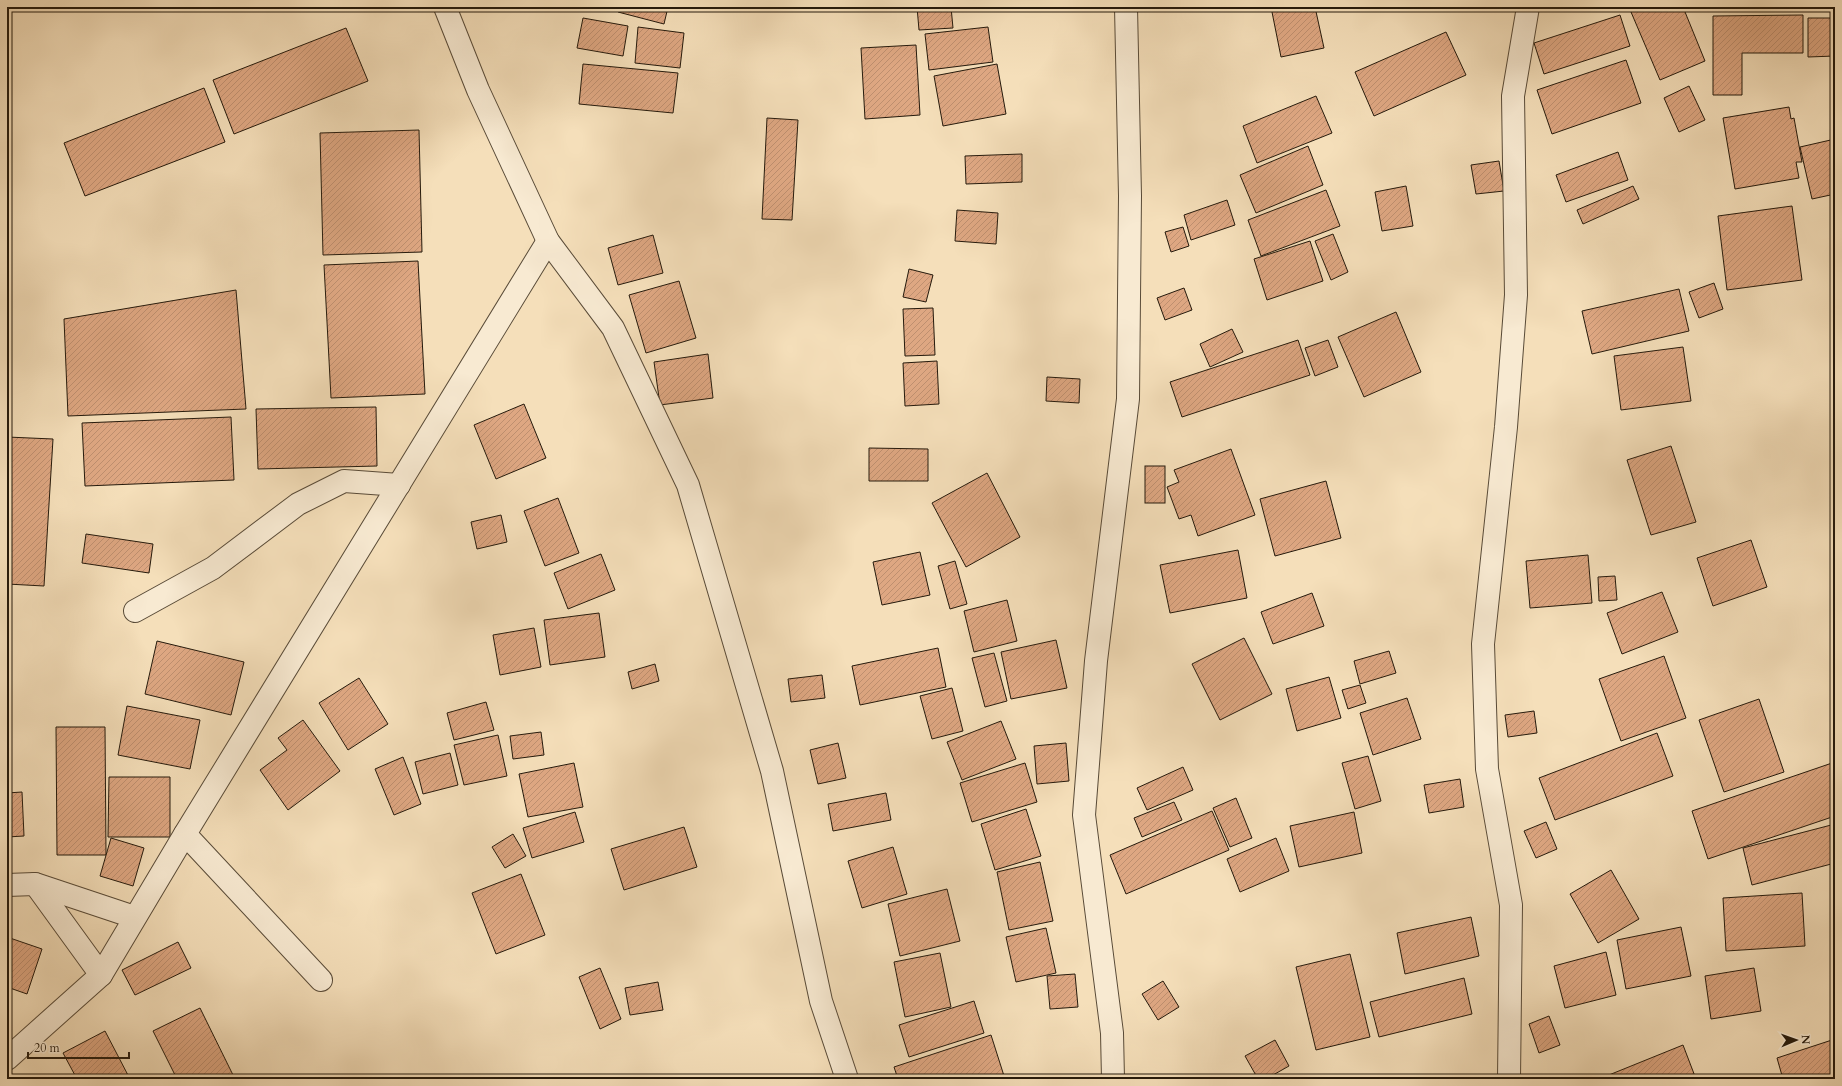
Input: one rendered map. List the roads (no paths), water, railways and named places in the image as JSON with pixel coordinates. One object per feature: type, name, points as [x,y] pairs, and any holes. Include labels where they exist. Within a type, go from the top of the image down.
[{"type":"street","points":[[446,7],[478,90],[548,241],[613,328],[688,486],[772,771],[821,1001],[847,1079]]},
{"type":"street","points":[[1113,1079],[1112,1033],[1084,815],[1096,661],[1128,399],[1130,196],[1126,7]]},
{"type":"street","points":[[1509,1079],[1510,905],[1487,769],[1483,644],[1506,427],[1516,294],[1513,96],[1528,7]]},
{"type":"street","points":[[7,1059],[100,975],[548,241]]},
{"type":"street","points":[[135,611],[213,568],[298,504],[344,481],[399,485]]},
{"type":"street","points":[[185,834],[321,980]]},
{"type":"street","points":[[7,885],[34,884],[134,917]]},
{"type":"street","points":[[34,884],[100,975]]}]
